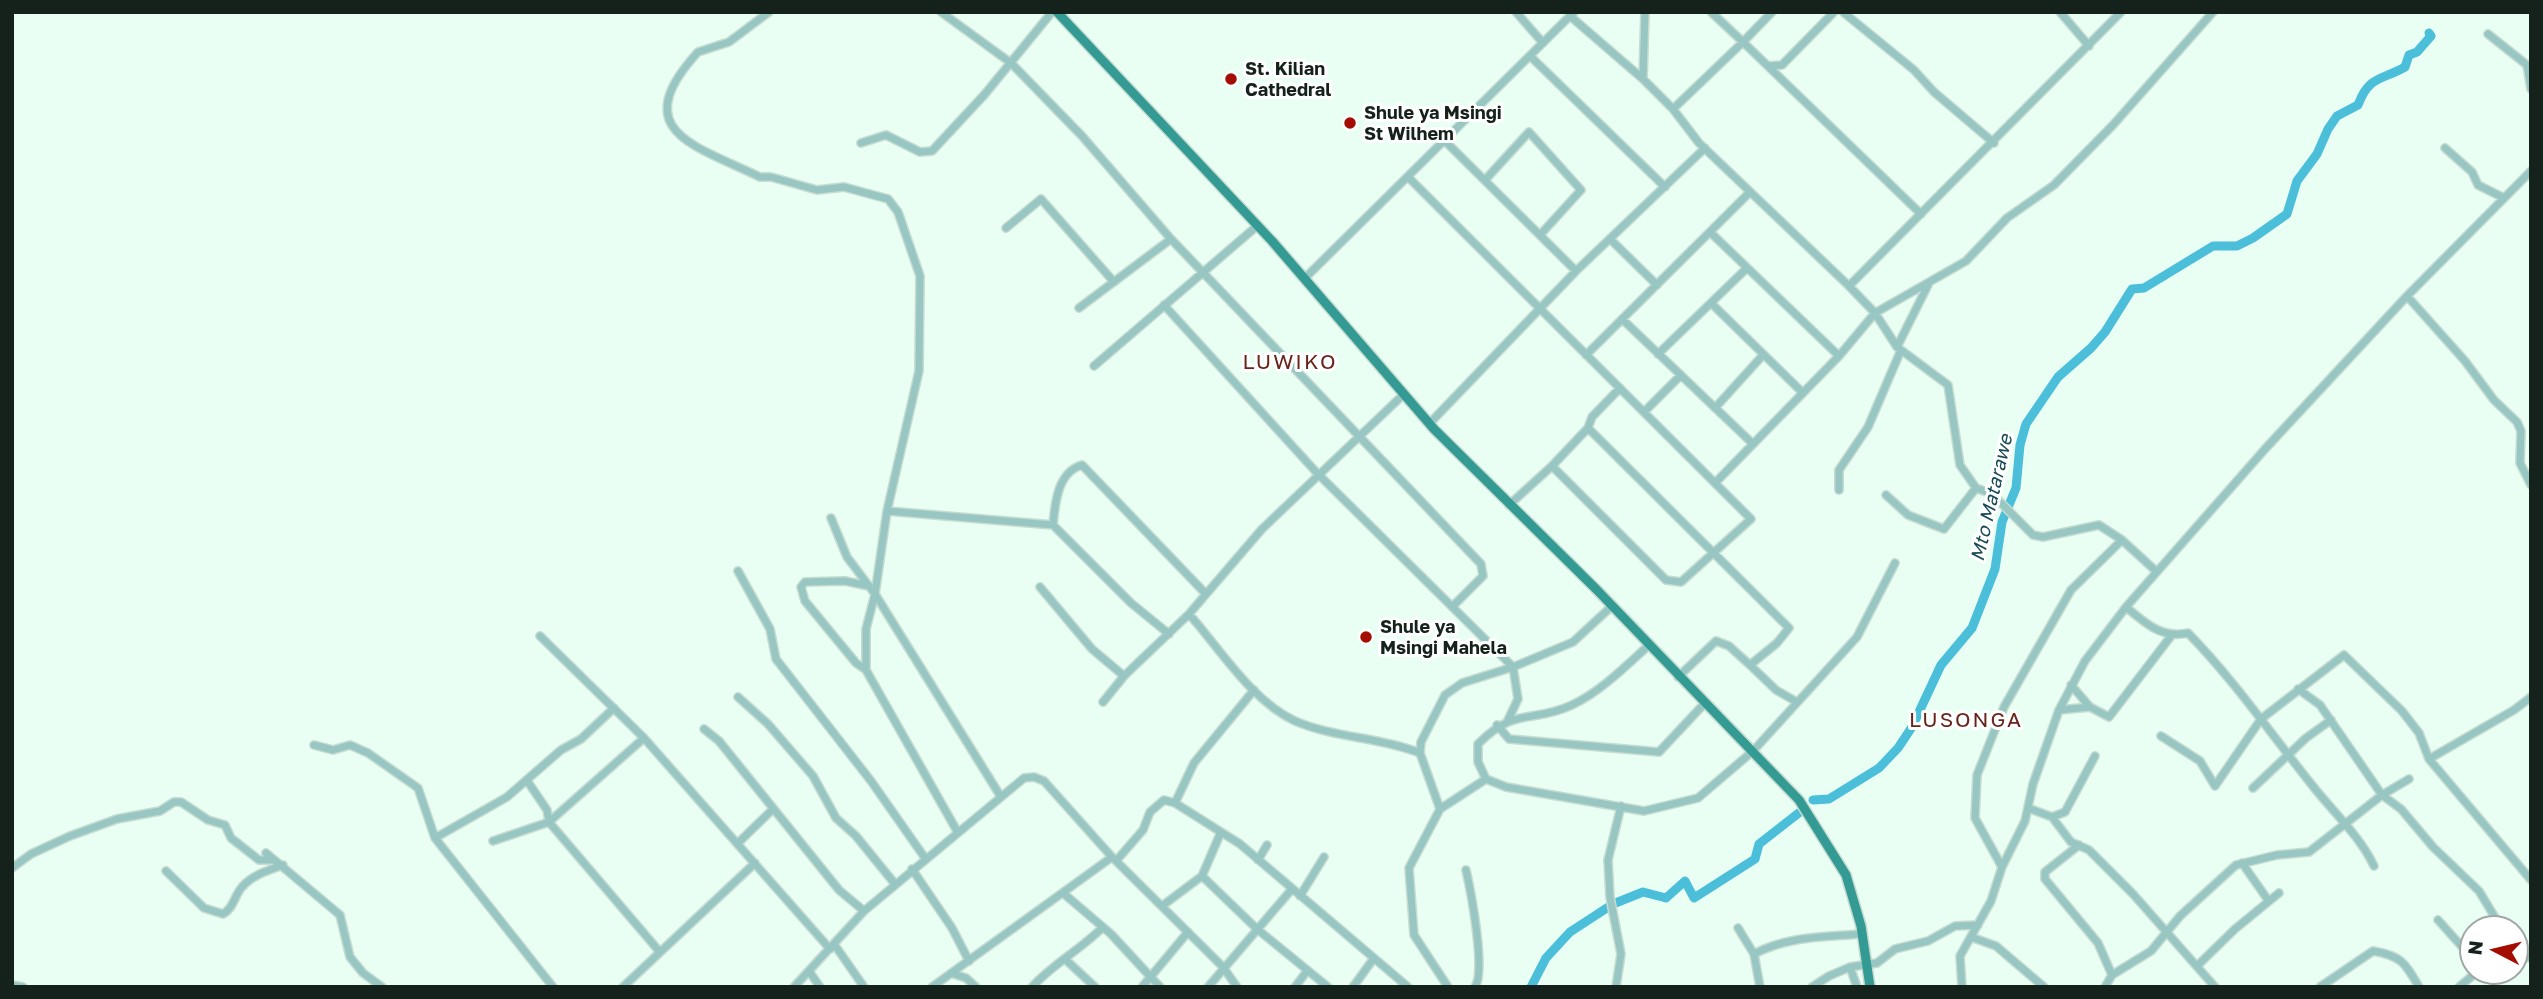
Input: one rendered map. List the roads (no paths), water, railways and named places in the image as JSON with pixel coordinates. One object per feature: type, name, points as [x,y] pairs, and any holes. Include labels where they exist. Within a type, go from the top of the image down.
[{"type":"main road","points":[[1054,12],[1258,226],[1429,424],[1612,606],[1799,800],[1836,856],[1854,900],[1870,987]]},
{"type":"street","points":[[769,12],[729,42],[698,52],[667,101],[666,113],[670,128],[688,141],[760,177],[771,177],[817,190],[844,187],[872,193],[888,199],[898,212],[920,276],[919,371],[887,512],[875,594],[866,629],[866,670]]},
{"type":"street","points":[[942,12],[1011,63],[1082,136],[1171,239],[1357,438],[1481,564],[1483,576],[1452,607]]},
{"type":"street","points":[[860,143],[886,135],[920,152],[932,151],[1054,12]]},
{"type":"street","points":[[1516,12],[1543,43]]},
{"type":"street","points":[[1643,79],[1645,12]]},
{"type":"street","points":[[1711,12],[1922,215]]},
{"type":"street","points":[[1673,109],[1772,12]]},
{"type":"street","points":[[1768,66],[1782,65],[1835,12]]},
{"type":"street","points":[[1843,12],[1914,70],[1934,92],[1994,143]]},
{"type":"street","points":[[2060,12],[2089,46]]},
{"type":"street","points":[[1849,286],[1994,143],[2121,12]]},
{"type":"street","points":[[1716,481],[1839,356],[1874,313],[1966,261],[2007,218],[2068,171],[2213,12]]},
{"type":"street","points":[[1304,279],[1572,14],[1673,109],[1705,148],[1749,193],[1849,286],[1874,313],[1899,349],[1948,385],[1960,465],[1976,488],[1992,494],[2033,535],[2043,537],[2099,525],[2122,540],[2157,572]]},
{"type":"street","points":[[2488,34],[2527,65],[2531,89]]},
{"type":"street","points":[[1530,56],[1665,187]]},
{"type":"street","points":[[1485,180],[1529,132],[1581,190],[1540,235]]},
{"type":"street","points":[[1445,141],[1576,271]]},
{"type":"street","points":[[1429,424],[1576,271],[1705,148]]},
{"type":"street","points":[[2445,148],[2472,172],[2479,185],[2504,198]]},
{"type":"street","points":[[1962,987],[1960,956],[1992,901],[2002,867],[2025,821],[2033,784],[2059,710],[2085,660],[2126,607],[2264,449],[2407,296],[2531,171]]},
{"type":"street","points":[[1408,177],[1716,481],[1751,519],[1681,582],[1666,580],[1552,466]]},
{"type":"street","points":[[1586,355],[1749,193]]},
{"type":"street","points":[[1006,228],[1041,200],[1114,282]]},
{"type":"street","points":[[1094,366],[1258,226]]},
{"type":"street","points":[[1710,232],[1839,356]]},
{"type":"street","points":[[1079,308],[1171,239]]},
{"type":"street","points":[[1610,239],[1657,285]]},
{"type":"street","points":[[1658,354],[1747,268]]},
{"type":"street","points":[[1839,490],[1839,470],[1868,427],[1928,284]]},
{"type":"street","points":[[2407,296],[2465,361],[2494,400],[2517,422],[2521,432],[2520,463],[2531,485]]},
{"type":"street","points":[[1711,303],[1803,393]]},
{"type":"street","points":[[1164,305],[1317,473],[1513,667],[1518,699],[1507,721]]},
{"type":"street","points":[[1622,319],[1752,443]]},
{"type":"street","points":[[1715,408],[1763,355]]},
{"type":"street","points":[[1644,412],[1681,375]]},
{"type":"street","points":[[1509,505],[1552,466],[1588,428],[1592,417],[1620,388]]},
{"type":"street","points":[[1103,702],[1124,676],[1189,614],[1262,529],[1317,473],[1404,394]]},
{"type":"street","points":[[1588,428],[1789,628],[1777,643],[1750,665]]},
{"type":"street","points":[[1053,525],[1063,479],[1071,468],[1082,465],[1205,593]]},
{"type":"street","points":[[1886,495],[1908,515],[1944,529],[1976,488]]},
{"type":"street","points":[[887,512],[1053,525],[1131,603],[1169,634]]},
{"type":"street","points":[[831,518],[847,557],[875,594],[1001,797]]},
{"type":"street","points":[[2002,867],[1975,818],[1978,775],[2004,707],[2071,590],[2122,540]]},
{"type":"street","points":[[1648,645],[1606,682],[1574,705],[1497,725],[1478,744],[1478,762],[1486,779],[1506,787],[1644,811],[1698,798],[1753,751],[1857,637],[1895,563]]},
{"type":"street","points":[[738,570],[770,629],[776,660],[871,781],[925,858]]},
{"type":"street","points":[[869,586],[845,581],[805,582],[801,587],[805,601],[856,663],[866,670],[957,831]]},
{"type":"street","points":[[1040,587],[1092,649],[1124,676]]},
{"type":"street","points":[[1440,809],[1420,753],[1421,742],[1445,695],[1462,683],[1513,667],[1573,642],[1612,606]]},
{"type":"street","points":[[2126,607],[2149,626],[2171,636],[2189,633],[2261,719],[2343,825],[2364,844],[2374,866]]},
{"type":"street","points":[[1189,614],[1254,690],[1293,720],[1317,728],[1396,744],[1420,753]]},
{"type":"street","points":[[540,636],[643,738],[832,946],[864,987]]},
{"type":"street","points":[[2071,685],[2090,707],[2109,717],[2171,636]]},
{"type":"street","points":[[1678,677],[1716,641],[1729,646],[1776,690],[1797,702]]},
{"type":"street","points":[[2161,736],[2200,761],[2215,786],[2261,719],[2344,655],[2402,711],[2419,733],[2429,759],[2531,880]]},
{"type":"street","points":[[2298,689],[2320,705],[2358,756],[2382,795],[2401,809],[2433,847],[2479,891],[2494,915]]},
{"type":"street","points":[[1175,803],[1194,763],[1254,690]]},
{"type":"street","points":[[738,697],[768,724],[813,776],[836,818],[856,836],[895,884]]},
{"type":"street","points":[[2429,759],[2514,710],[2531,697]]},
{"type":"street","points":[[1497,725],[1509,739],[1659,752],[1704,704]]},
{"type":"street","points":[[2059,710],[2090,707]]},
{"type":"street","points":[[435,838],[488,810],[528,782],[614,708]]},
{"type":"street","points":[[2253,788],[2306,738],[2331,720]]},
{"type":"street","points":[[704,729],[719,741],[839,890],[864,911]]},
{"type":"street","points":[[493,841],[550,821],[643,738]]},
{"type":"street","points":[[314,746],[333,750],[350,745],[368,753],[418,788],[435,838],[553,987]]},
{"type":"street","points":[[2052,817],[2065,812],[2095,756]]},
{"type":"street","points":[[794,987],[864,911],[912,869],[1024,778],[1034,777],[1044,781],[1114,859],[1223,967],[1237,987]]},
{"type":"street","points":[[1448,987],[1414,936],[1409,867],[1440,809],[1486,779]]},
{"type":"street","points":[[2105,987],[2112,975],[2151,951],[2204,892],[2242,863],[2277,855],[2309,852],[2382,795],[2409,779]]},
{"type":"street","points":[[528,782],[547,810],[550,821],[659,951]]},
{"type":"street","points":[[932,987],[1114,859],[1143,830],[1150,812],[1164,800],[1175,803],[1221,832],[1258,860],[1408,987]]},
{"type":"street","points":[[12,868],[31,854],[70,836],[117,819],[160,811],[174,802],[181,802],[208,820],[225,825],[231,838],[259,860],[274,860]]},
{"type":"street","points":[[1616,987],[1621,954],[1610,897],[1608,860],[1621,806]]},
{"type":"street","points":[[2028,808],[2052,817],[2071,842],[2097,858],[2215,987]]},
{"type":"street","points":[[738,843],[773,809]]},
{"type":"street","points":[[1162,906],[1202,876],[1221,832]]},
{"type":"street","points":[[1258,860],[1267,845]]},
{"type":"street","points":[[2079,845],[2045,872],[2045,879],[2098,943],[2112,975]]},
{"type":"street","points":[[266,853],[340,915],[350,957],[363,973],[382,987]]},
{"type":"street","points":[[1300,896],[1324,858]]},
{"type":"street","points":[[623,987],[755,863]]},
{"type":"street","points":[[2242,863],[2268,900]]},
{"type":"street","points":[[166,871],[204,908],[223,914],[229,911],[241,887],[267,870],[282,865]]},
{"type":"street","points":[[912,869],[952,928],[969,961]]},
{"type":"street","points":[[1466,870],[1473,898],[1479,956],[1480,979],[1475,987]]},
{"type":"street","points":[[1202,876],[1257,929],[1328,987]]},
{"type":"street","points":[[1208,987],[1292,889]]},
{"type":"street","points":[[1063,893],[1152,975],[1160,987]]},
{"type":"street","points":[[2197,967],[2268,900],[2279,893]]},
{"type":"street","points":[[2438,920],[2459,943]]},
{"type":"street","points":[[1812,987],[1850,967],[1877,963],[1895,949],[1928,941],[1955,926],[1978,925]]},
{"type":"street","points":[[1032,987],[1050,967],[1066,960],[1102,927]]},
{"type":"street","points":[[1738,928],[1754,954],[1760,987]]},
{"type":"street","points":[[1142,987],[1188,932]]},
{"type":"street","points":[[1754,954],[1771,945],[1804,938],[1862,934]]},
{"type":"street","points":[[1970,937],[1996,946],[2044,987]]},
{"type":"street","points":[[2320,987],[2373,951],[2389,954],[2408,965],[2419,987]]},
{"type":"street","points":[[1353,987],[1374,958]]},
{"type":"street","points":[[1066,960],[1095,987]]},
{"type":"street","points":[[1850,967],[1857,987]]},
{"type":"street","points":[[809,971],[820,987]]},
{"type":"street","points":[[1295,987],[1307,971]]},
{"type":"street","points":[[951,973],[966,978],[976,987]]},
{"type":"street","points":[[12,985],[23,987]]},
{"type":"waterway","name":"Mto Matarawe","points":[[1813,800],[1829,799],[1879,768],[1898,748],[1912,727],[1941,665],[1972,628],[1995,569],[2002,522],[2016,488],[2020,445],[2026,424],[2058,377],[2105,332],[2132,289],[2144,288],[2213,246],[2237,246],[2287,214],[2297,181],[2317,154],[2337,116],[2358,105],[2366,89],[2376,80],[2405,67],[2409,55],[2417,52],[2431,36],[2429,33]]},
{"type":"waterway","name":"Mto Matarawe","points":[[1531,987],[1546,958],[1570,932],[1613,904],[1643,892],[1666,898],[1685,881],[1694,898],[1755,859],[1759,844],[1800,812]]},
{"type":"place","name":"St. Kilian Cathedral","points":[[1231,79]]},
{"type":"place","name":"Shule ya Msingi St Wilhem","points":[[1350,123]]},
{"type":"place","name":"Shule ya Msingi Mahela","points":[[1366,637]]},
{"type":"district","name":"LUWIKO","points":[[1290,362]]},
{"type":"district","name":"LUSONGA","points":[[1966,720]]}]
